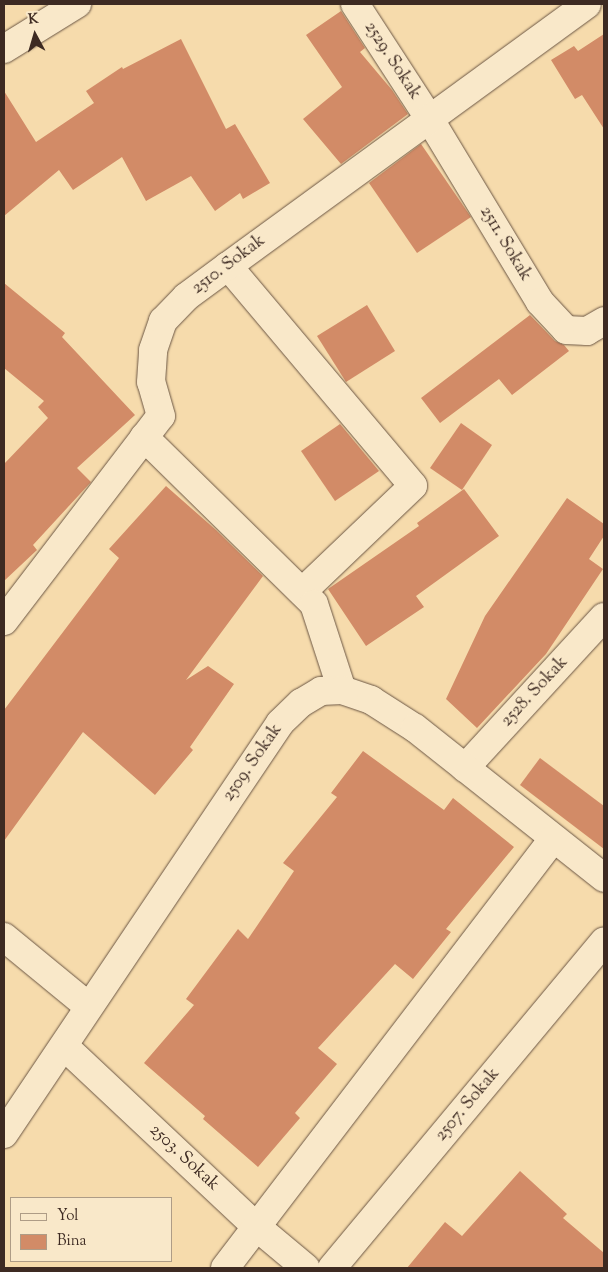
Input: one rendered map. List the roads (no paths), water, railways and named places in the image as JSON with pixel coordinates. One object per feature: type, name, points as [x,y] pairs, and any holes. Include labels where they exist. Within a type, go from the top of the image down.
[{"type":"street","points":[[4,49],[77,4]]},
{"type":"street","name":"2529. Sokak","points":[[355,4],[429,118]]},
{"type":"street","name":"2510. Sokak","points":[[4,621],[161,416],[151,382],[153,350],[163,321],[186,297],[587,4]]},
{"type":"street","name":"2511. Sokak","points":[[429,118],[540,302],[566,330],[587,331],[604,321]]},
{"type":"street","points":[[228,266],[413,486],[302,592]]},
{"type":"street","points":[[144,436],[314,604],[342,690]]},
{"type":"street","name":"2528. Sokak","points":[[465,768],[604,617]]},
{"type":"street","name":"2509. Sokak","points":[[4,1134],[64,1046],[88,1006],[280,723],[301,702],[321,691],[342,690],[371,700],[415,728],[604,878]]},
{"type":"street","points":[[225,1268],[258,1228],[553,839]]},
{"type":"street","points":[[4,937],[88,1006]]},
{"type":"street","name":"2507. Sokak","points":[[332,1268],[604,942]]},
{"type":"street","name":"2503. Sokak","points":[[64,1046],[258,1228],[306,1268]]}]
